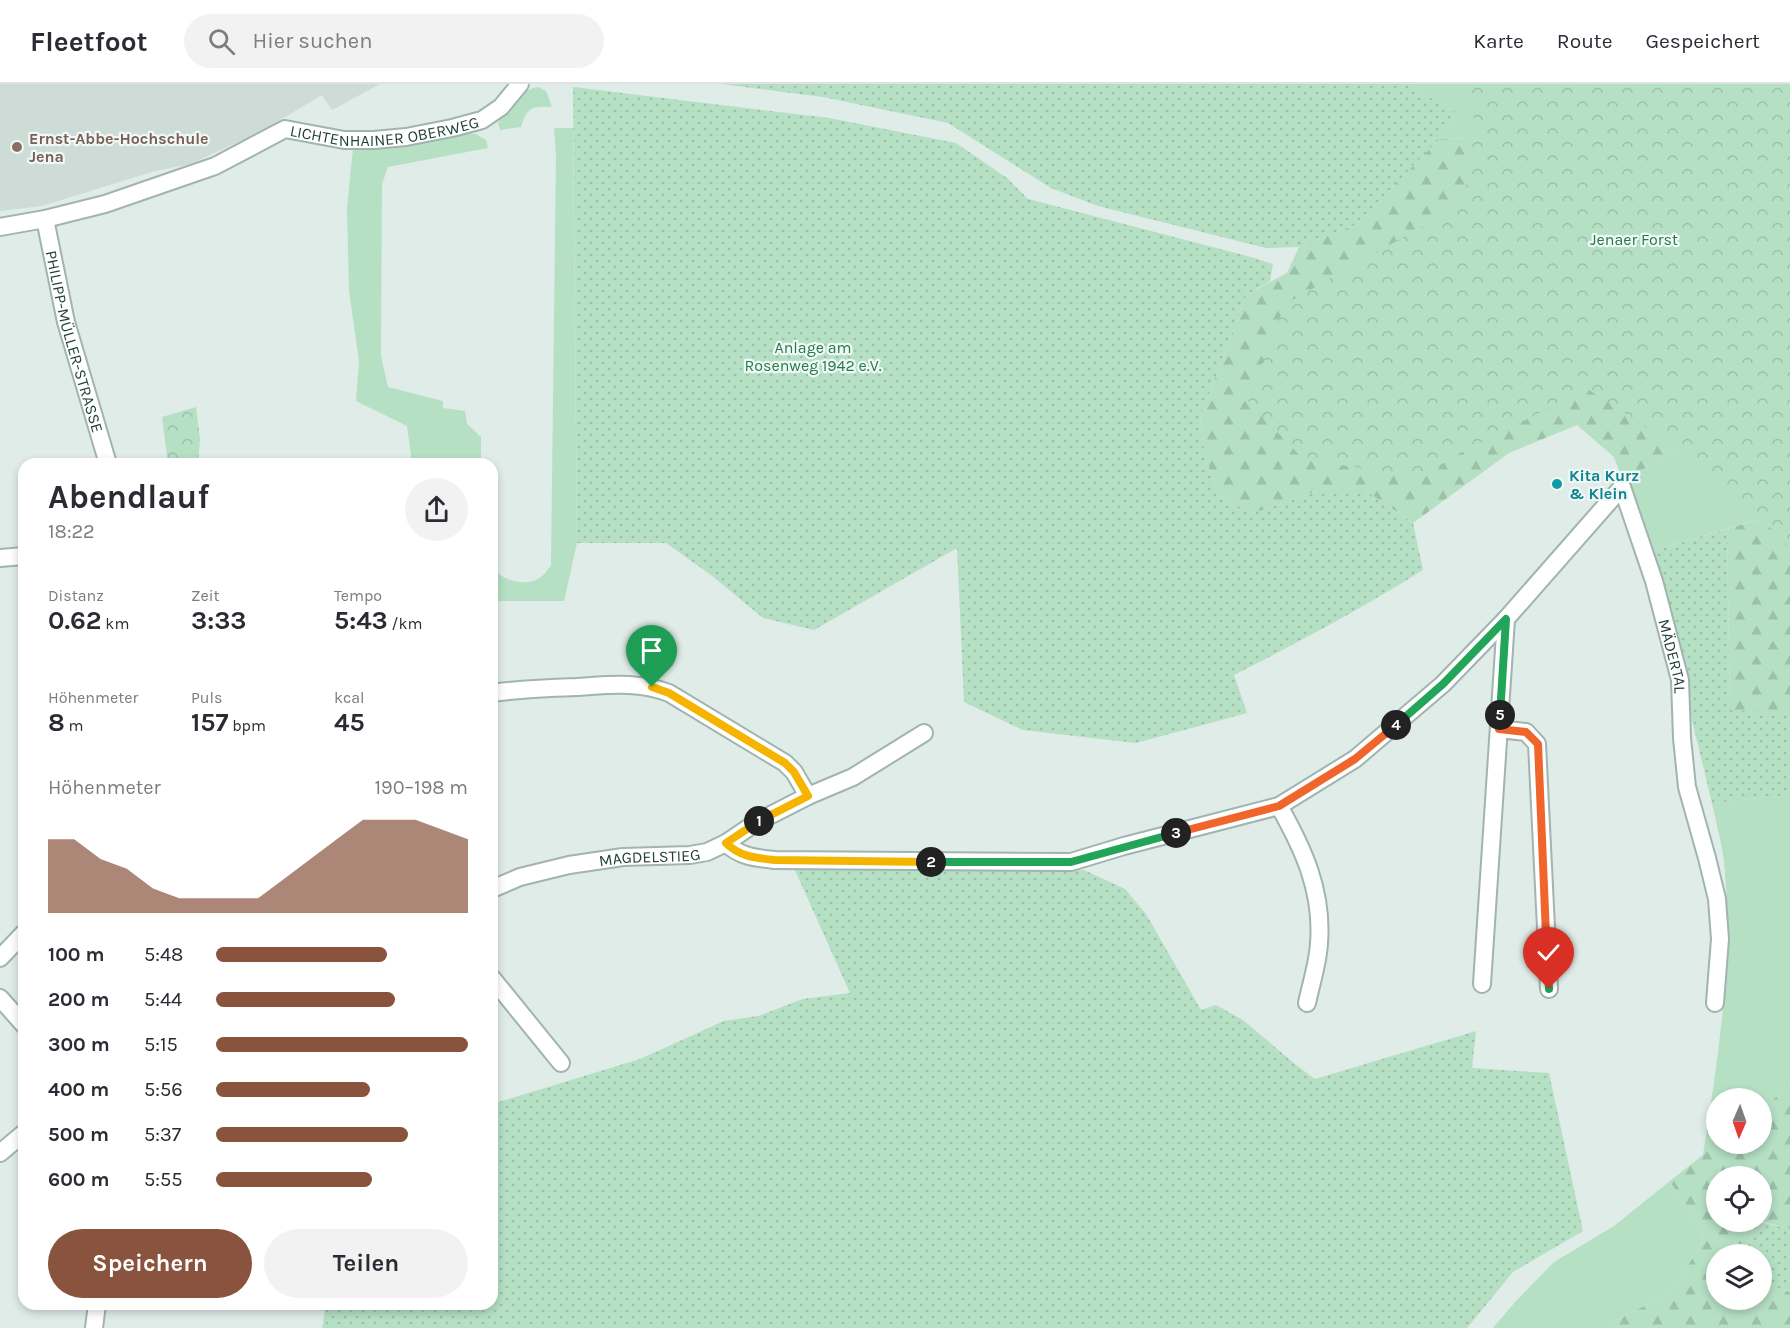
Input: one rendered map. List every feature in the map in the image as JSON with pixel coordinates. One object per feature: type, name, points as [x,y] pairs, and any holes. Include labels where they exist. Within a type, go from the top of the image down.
[{"type":"street","name":"LICHTENHAINER OBERWEG","points":[[0,227],[45,219],[105,204],[215,166],[285,129],[344,140],[374,140],[406,137],[462,126],[482,120],[501,107],[520,84]]},
{"type":"street","name":"PHILIPP-MÜLLER-STRASSE","points":[[45,219],[66,322],[106,458]]},
{"type":"street","name":"MÄDERTAL","points":[[726,843],[740,854],[775,860],[1071,862],[1279,806],[1341,768],[1376,743],[1443,684],[1506,619],[1622,487],[1654,581],[1680,680],[1682,738],[1687,786],[1717,899],[1720,939],[1714,1003]]},
{"type":"street","points":[[0,558],[18,556]]},
{"type":"street","points":[[1482,984],[1506,619]]},
{"type":"street","points":[[498,692],[518,689],[629,684],[652,687],[669,693],[785,763],[794,772],[808,796]]},
{"type":"street","points":[[1499,729],[1526,732],[1538,744],[1549,989]]},
{"type":"street","name":"MAGDELSTIEG","points":[[498,886],[520,877],[569,865],[623,857],[690,855],[707,852],[726,843],[757,822],[808,796],[853,777],[924,733]]},
{"type":"street","points":[[1279,806],[1299,841],[1311,875],[1318,906],[1319,944],[1307,1003]]},
{"type":"street","points":[[0,958],[18,939]]},
{"type":"street","points":[[498,985],[561,1063]]},
{"type":"street","points":[[0,998],[18,1018]]},
{"type":"street","points":[[0,1153],[18,1138]]},
{"type":"street","points":[[94,1328],[96,1310]]},
{"type":"shaded area","points":[[0,84],[380,84],[332,110],[322,95],[258,133],[190,164],[155,171],[42,206],[0,211]]},
{"type":"green space","points":[[721,84],[1406,84],[1458,113],[1439,139],[1357,224],[1299,247],[1266,248],[1098,206],[1051,188],[948,123],[823,97]]},
{"type":"green space","points":[[1406,84],[1510,84],[1475,138],[1439,139],[1458,113]]},
{"type":"green space","name":"Jenaer Forst","points":[[1456,84],[1790,84],[1790,548],[1717,474],[1586,388],[1419,476],[1304,460],[1248,401],[1285,304],[1464,203],[1476,100]]},
{"type":"green space","points":[[538,87],[546,91],[552,107],[531,109],[521,127],[500,130],[498,123],[515,100],[525,92]]},
{"type":"green space","name":"Anlage am Rosenweg 1942 e.V.","points":[[573,87],[829,118],[956,143],[1007,178],[1028,199],[1273,264],[1270,281],[1246,295],[1200,418],[1205,456],[1219,498],[1254,513],[1317,491],[1366,491],[1413,523],[1423,570],[1330,625],[1234,675],[1247,713],[1136,743],[1023,730],[964,702],[957,548],[814,630],[763,618],[711,575],[666,543],[577,543]]},
{"type":"green space","points":[[554,128],[573,128],[577,543],[564,601],[498,601],[498,573],[508,579],[527,582],[538,579],[551,565],[556,154]]},
{"type":"green space","points":[[467,133],[476,134],[486,140],[488,148],[388,167],[382,184],[381,356],[388,387],[443,401],[443,408],[465,411],[467,424],[481,437],[481,458],[411,458],[407,426],[356,401],[359,361],[349,291],[347,208],[353,148],[425,142]]},
{"type":"green space","points":[[1475,138],[1687,444],[1623,481],[1614,457],[1577,425],[1509,453],[1413,523],[1366,491],[1317,491],[1254,513],[1219,498],[1205,456],[1200,418],[1246,295],[1287,273],[1299,247],[1357,224],[1439,139]]},
{"type":"green space","points":[[196,407],[200,439],[198,458],[167,458],[162,417]]},
{"type":"green space","points":[[1687,444],[1790,510],[1651,551],[1623,481]]},
{"type":"green space","points":[[1790,510],[1790,714],[1730,711],[1727,529]]},
{"type":"green space","points":[[1727,529],[1730,710],[1790,714],[1790,795],[1712,803],[1651,551]]},
{"type":"green space","points":[[1790,795],[1790,1087],[1772,1100],[1772,1088],[1713,1088],[1726,973],[1727,899],[1724,862],[1712,803]]},
{"type":"green space","points":[[794,868],[1084,870],[1125,889],[1146,914],[1201,1010],[1216,1005],[1243,1020],[1315,1079],[1476,1031],[1472,1068],[1549,1073],[1583,1231],[1513,1272],[1467,1328],[322,1328],[325,1310],[498,1310],[498,1102],[640,1059],[724,1021],[758,1016],[803,999],[850,993]]},
{"type":"green space","points":[[1790,1087],[1790,1229],[1772,1224],[1772,1166],[1706,1166],[1706,1232],[1752,1232],[1749,1244],[1706,1244],[1706,1310],[1772,1310],[1772,1286],[1790,1292],[1790,1328],[1606,1328],[1616,1320],[1673,1292],[1704,1238],[1670,1181],[1706,1152],[1772,1154],[1772,1100]]},
{"type":"green space","points":[[1706,1135],[1706,1153],[1703,1155]]},
{"type":"green space","points":[[1670,1181],[1704,1238],[1673,1292],[1616,1320],[1606,1328],[1493,1328],[1554,1262],[1614,1226]]},
{"type":"green space","points":[[1772,1225],[1790,1229],[1790,1292],[1772,1286],[1772,1244],[1749,1244],[1752,1232],[1772,1232]]},
{"type":"place","name":"Ernst-Abbe-Hochschule Jena","points":[[17,147]]},
{"type":"place","name":"Kita Kurz & Klein","points":[[1557,484]]},
{"type":"route","points":[[652,687],[669,693],[785,763],[802,784],[808,796],[757,822],[726,843],[740,854],[775,860],[1071,862],[1279,806],[1334,773],[1376,743],[1443,684],[1506,619],[1499,729],[1526,732],[1538,744],[1549,989]]}]
